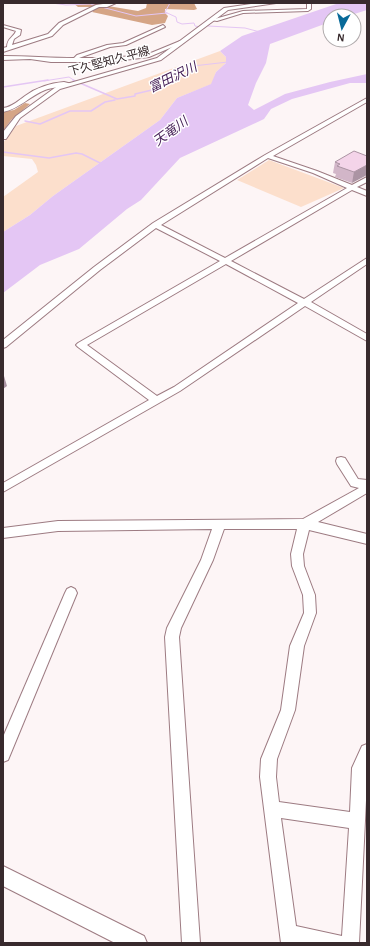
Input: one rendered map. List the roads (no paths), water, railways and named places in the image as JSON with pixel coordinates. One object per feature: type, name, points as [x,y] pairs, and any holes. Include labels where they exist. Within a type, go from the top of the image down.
[{"type":"main road","name":"下久堅知久平線","points":[[3,138],[18,117],[58,88],[73,82],[156,60],[164,56],[213,20],[222,11],[230,8],[273,3]]},
{"type":"main road","points":[[3,876],[137,943]]},
{"type":"street","points":[[3,50],[50,35],[61,24],[97,6],[107,6],[114,3]]},
{"type":"street","points":[[213,20],[242,12],[286,12],[308,10],[309,3]]},
{"type":"street","points":[[3,26],[18,30],[18,34],[12,38],[9,46],[12,47]]},
{"type":"street","points":[[75,60],[79,56],[109,46],[124,44],[163,26]]},
{"type":"street","points":[[3,58],[30,57],[51,60],[107,60],[147,56],[182,42]]},
{"type":"street","points":[[3,110],[14,108],[35,93],[61,83],[73,82]]},
{"type":"street","points":[[3,345],[96,269],[156,225],[239,172],[367,100]]},
{"type":"street","points":[[267,156],[315,172],[367,194]]},
{"type":"street","points":[[157,401],[81,345],[224,260],[367,179]]},
{"type":"street","points":[[156,225],[304,302],[367,338]]},
{"type":"street","points":[[3,488],[157,401],[367,260]]},
{"type":"street","points":[[341,461],[355,483],[367,484]]},
{"type":"street","points":[[337,943],[290,938],[268,777],[269,759],[288,710],[298,646],[310,612],[309,595],[298,566],[297,554],[302,529],[305,524],[367,488]]},
{"type":"street","points":[[3,533],[58,526],[305,524],[367,539]]},
{"type":"street","points":[[191,943],[172,637],[174,628],[207,560],[220,525]]},
{"type":"street","points":[[3,755],[71,593]]},
{"type":"street","points":[[350,943],[360,768],[367,751]]},
{"type":"street","points":[[272,809],[357,821]]},
{"type":"water","points":[[339,3],[367,3],[367,10],[362,12],[362,8],[324,8]]},
{"type":"water","name":"天竜川","points":[[322,9],[322,25],[270,44],[266,63],[256,83],[248,105],[254,110],[285,94],[330,82],[367,74],[367,83],[350,83],[292,99],[271,109],[264,119],[180,158],[141,200],[127,209],[79,249],[40,265],[3,293],[3,232],[30,215],[53,196],[160,120],[177,98],[211,84],[216,72],[226,63],[226,57],[220,51],[242,36]]},
{"type":"waterway","points":[[52,3],[66,5],[90,4],[136,16],[167,13]]},
{"type":"waterway","points":[[170,3],[165,12],[176,17],[177,22],[182,24],[194,23],[195,26],[200,27]]},
{"type":"waterway","points":[[208,26],[245,28],[260,32]]},
{"type":"waterway","name":"富田沢川","points":[[169,81],[168,79],[193,66],[228,62]]},
{"type":"waterway","name":"富田沢川","points":[[44,81],[69,77],[74,81]]},
{"type":"waterway","name":"富田沢川","points":[[3,87],[48,80]]},
{"type":"waterway","name":"富田沢川","points":[[74,81],[117,99],[135,96],[135,94],[152,90],[170,83],[169,80]]},
{"type":"waterway","points":[[25,121],[40,124],[70,111],[91,111],[105,102],[115,100]]},
{"type":"waterway","points":[[3,152],[49,158],[76,153],[82,154],[102,164]]}]
